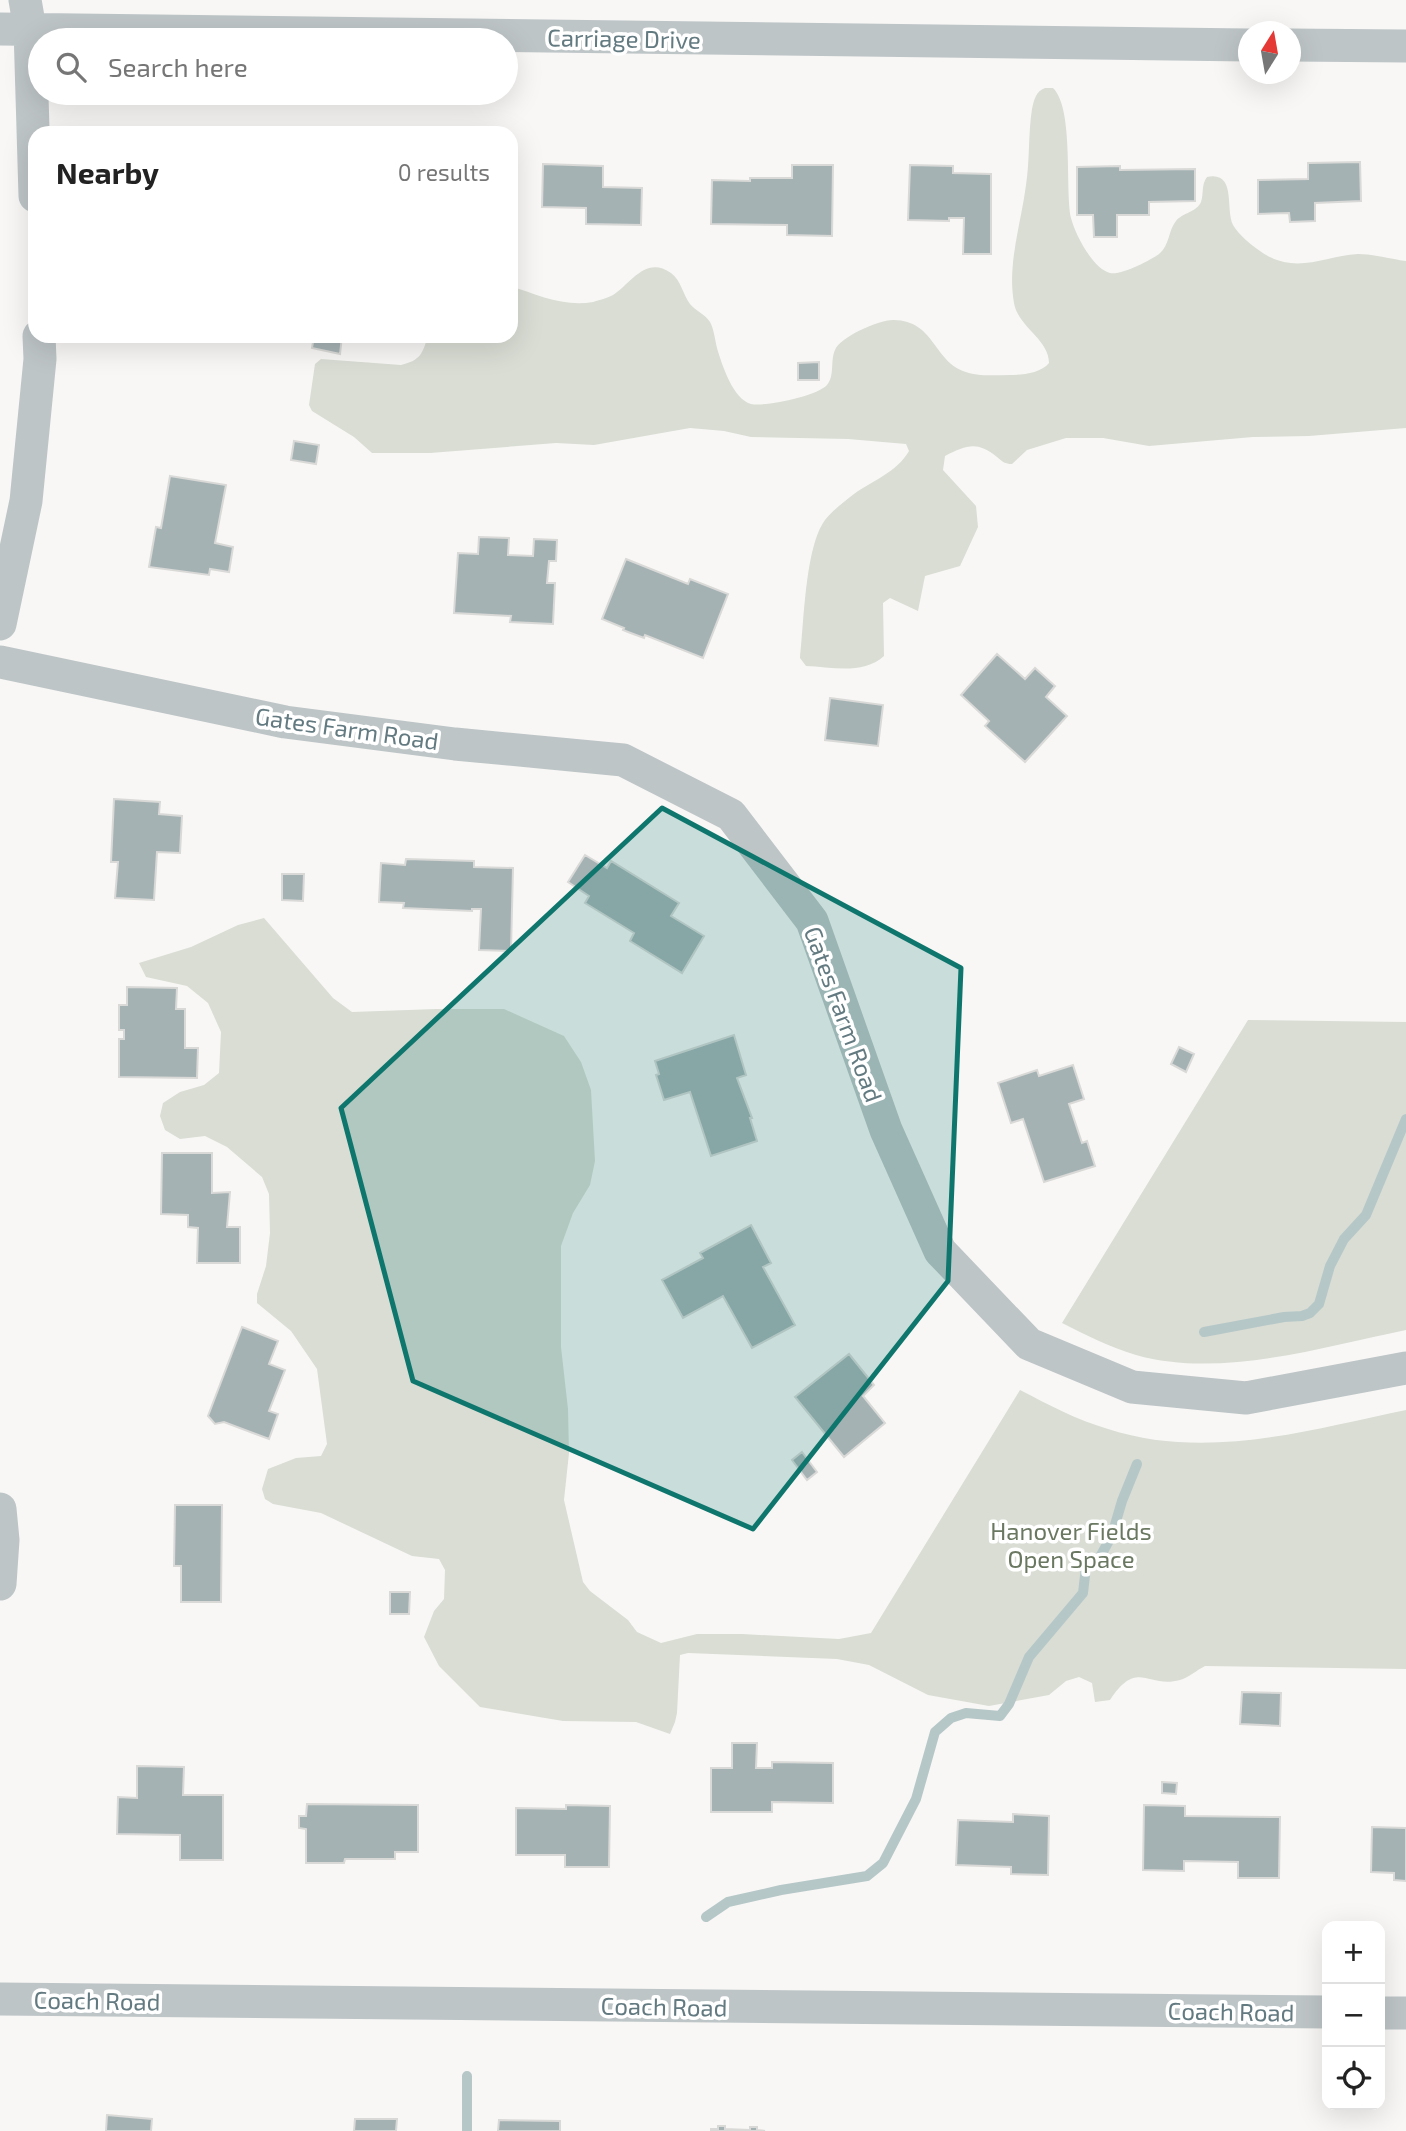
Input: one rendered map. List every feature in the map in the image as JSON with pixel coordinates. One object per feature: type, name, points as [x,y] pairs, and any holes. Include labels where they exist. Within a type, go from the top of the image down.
[{"type":"street","name":"Carriage Drive","points":[[18,19],[184,28]]},
{"type":"street","points":[[18,19],[28,126]]},
{"type":"street","name":"Carriage Drive","points":[[518,37],[1238,45]]},
{"type":"street","points":[[1301,45],[1406,46]]},
{"type":"street","points":[[0,624],[26,501],[39,343]]},
{"type":"street","name":"Gates Farm Road","points":[[0,662],[285,722],[456,744],[623,760],[731,815],[812,921],[886,1129],[940,1251],[1029,1344],[1132,1387],[1246,1398],[1406,1368]]},
{"type":"street","points":[[0,1509],[3,1540],[0,1584]]},
{"type":"street","name":"Coach Road","points":[[0,1999],[1322,2012]]},
{"type":"street","points":[[1385,2013],[1406,2013]]},
{"type":"highlighted area","points":[[662,808],[961,968],[948,1281],[753,1529],[413,1381],[341,1108]]},
{"type":"green space","points":[[1053,88],[1060,98],[1064,113],[1069,205],[1073,225],[1097,265],[1110,273],[1121,272],[1159,254],[1176,221],[1199,205],[1207,177],[1223,180],[1233,225],[1253,246],[1273,258],[1285,262],[1309,263],[1358,254],[1406,261],[1406,428],[1149,446],[1103,438],[1066,438],[1027,450],[1012,464],[978,447],[960,449],[945,456],[943,470],[976,506],[978,527],[960,566],[925,576],[918,611],[890,598],[883,603],[884,656],[867,666],[837,668],[806,666],[800,658],[806,586],[813,548],[818,532],[828,516],[854,494],[898,465],[909,451],[906,444],[848,439],[751,437],[690,428],[594,445],[556,443],[430,453],[372,453],[354,437],[312,411],[309,405],[315,364],[321,359],[401,365],[420,355],[425,343],[518,343],[518,288],[561,302],[593,302],[613,295],[639,273],[654,267],[671,273],[690,304],[710,322],[729,380],[739,396],[751,404],[791,400],[821,389],[829,381],[838,345],[861,330],[888,320],[907,322],[917,327],[945,358],[963,371],[975,374],[1020,375],[1037,371],[1049,363],[1048,355],[1017,311],[1012,274],[1027,176],[1032,109],[1037,94],[1042,89]]},
{"type":"green space","name":"Hanover Fields Open Space","points":[[264,918],[333,998],[352,1012],[504,1009],[564,1036],[581,1062],[591,1090],[595,1161],[590,1185],[573,1213],[561,1246],[561,1347],[568,1409],[569,1453],[564,1500],[583,1582],[590,1591],[628,1620],[637,1632],[661,1643],[697,1634],[839,1639],[871,1633],[1020,1390],[1063,1412],[1108,1429],[1145,1438],[1183,1442],[1258,1439],[1406,1410],[1406,1669],[1205,1666],[1186,1678],[1169,1682],[1143,1678],[1128,1680],[1110,1700],[1095,1702],[1092,1683],[1079,1677],[1066,1681],[1049,1695],[989,1706],[928,1695],[869,1665],[837,1659],[688,1653],[680,1655],[677,1713],[670,1734],[636,1722],[563,1721],[480,1707],[439,1666],[424,1637],[434,1611],[444,1599],[445,1570],[439,1559],[412,1556],[321,1513],[273,1504],[265,1499],[262,1489],[268,1469],[296,1458],[321,1456],[327,1444],[317,1369],[291,1331],[257,1303],[270,1233],[269,1194],[262,1177],[227,1147],[205,1136],[180,1139],[165,1130],[160,1116],[163,1103],[180,1092],[204,1085],[219,1073],[221,1032],[208,1003],[187,986],[146,977],[139,963],[191,947],[238,925]]},
{"type":"green space","points":[[1248,1020],[1406,1022],[1406,1330],[1271,1358],[1202,1364],[1169,1362],[1136,1355],[1107,1345],[1062,1323]]},
{"type":"building","points":[[1360,162],[1361,201],[1315,203],[1315,221],[1290,222],[1289,213],[1258,214],[1258,180],[1308,179],[1308,163]]},
{"type":"building","points":[[543,164],[603,166],[603,187],[642,188],[641,225],[586,224],[586,208],[542,207]]},
{"type":"building","points":[[792,165],[833,165],[832,236],[787,235],[787,225],[711,224],[712,180],[792,178]]},
{"type":"building","points":[[910,165],[953,166],[953,173],[991,174],[991,254],[963,254],[964,218],[949,218],[949,221],[908,220]]},
{"type":"building","points":[[1120,166],[1120,170],[1195,169],[1195,201],[1149,202],[1149,215],[1117,215],[1117,237],[1094,237],[1093,215],[1077,215],[1077,167]]},
{"type":"building","points":[[313,343],[341,343],[340,354],[312,348]]},
{"type":"building","points":[[819,362],[819,380],[798,380],[798,363]]},
{"type":"building","points":[[294,441],[319,445],[316,464],[291,460]]},
{"type":"building","points":[[170,476],[226,485],[215,543],[233,547],[229,572],[210,569],[209,575],[149,567],[156,527],[161,528]]},
{"type":"building","points":[[479,537],[509,538],[508,555],[533,556],[534,539],[557,540],[556,561],[549,561],[547,583],[555,583],[553,624],[510,622],[511,616],[454,613],[458,553],[478,554]]},
{"type":"building","points":[[626,559],[688,584],[690,579],[728,594],[703,658],[645,635],[644,638],[628,632],[602,619]]},
{"type":"building","points":[[997,654],[1025,679],[1035,668],[1055,686],[1046,697],[1067,716],[1025,762],[985,726],[989,721],[961,695]]},
{"type":"building","points":[[830,698],[883,705],[878,746],[825,740]]},
{"type":"building","points":[[114,799],[160,802],[159,814],[182,816],[180,853],[157,852],[154,900],[115,898],[118,862],[111,862]]},
{"type":"building","points":[[585,855],[607,868],[611,861],[679,903],[671,916],[704,936],[682,973],[630,941],[634,933],[585,903],[589,896],[568,882]]},
{"type":"building","points":[[406,859],[474,861],[474,867],[513,868],[511,951],[479,950],[481,909],[472,911],[403,908],[404,903],[379,902],[381,863],[405,865]]},
{"type":"building","points":[[282,874],[304,874],[303,901],[282,900]]},
{"type":"building","points":[[127,987],[177,988],[176,1009],[185,1009],[185,1048],[198,1048],[197,1078],[119,1077],[119,1039],[124,1039],[124,1030],[119,1030],[119,1005],[127,1005]]},
{"type":"building","points":[[734,1035],[746,1075],[737,1078],[752,1118],[757,1141],[711,1156],[690,1092],[664,1100],[656,1075],[659,1074],[655,1061]]},
{"type":"building","points":[[1179,1047],[1194,1054],[1186,1072],[1171,1064]]},
{"type":"building","points":[[1073,1065],[1084,1099],[1069,1104],[1082,1143],[1087,1141],[1095,1166],[1044,1182],[1023,1119],[1011,1123],[998,1083],[1037,1070],[1039,1076]]},
{"type":"building","points":[[162,1153],[212,1153],[212,1193],[230,1192],[227,1227],[240,1227],[240,1263],[197,1263],[198,1228],[188,1227],[188,1215],[161,1214]]},
{"type":"building","points":[[751,1225],[771,1263],[763,1267],[795,1325],[752,1348],[723,1296],[683,1318],[662,1280],[703,1258],[700,1253]]},
{"type":"building","points":[[242,1327],[278,1341],[269,1364],[285,1370],[269,1411],[278,1414],[269,1439],[224,1422],[215,1424],[208,1416]]},
{"type":"building","points":[[849,1354],[874,1385],[863,1396],[885,1423],[844,1457],[795,1397]]},
{"type":"building","points":[[802,1452],[817,1472],[807,1480],[792,1460]]},
{"type":"building","points":[[175,1505],[222,1505],[221,1602],[181,1602],[181,1566],[174,1566]]},
{"type":"building","points":[[390,1592],[410,1592],[409,1614],[390,1614]]},
{"type":"building","points":[[1242,1692],[1281,1693],[1280,1726],[1240,1724]]},
{"type":"building","points":[[732,1743],[757,1743],[756,1768],[772,1768],[772,1762],[833,1763],[833,1803],[772,1802],[772,1812],[711,1812],[711,1768],[732,1768]]},
{"type":"building","points":[[137,1766],[184,1767],[183,1795],[223,1795],[223,1860],[180,1860],[180,1835],[117,1834],[118,1797],[137,1798]]},
{"type":"building","points":[[1162,1782],[1177,1783],[1176,1794],[1162,1793]]},
{"type":"building","points":[[307,1804],[418,1805],[418,1852],[395,1852],[395,1859],[345,1859],[344,1863],[306,1863],[306,1829],[299,1828],[299,1816],[306,1816]]},
{"type":"building","points":[[566,1805],[610,1806],[609,1867],[565,1867],[565,1855],[516,1855],[516,1808],[566,1809]]},
{"type":"building","points":[[1144,1805],[1185,1806],[1185,1816],[1280,1817],[1279,1878],[1238,1878],[1238,1862],[1184,1861],[1184,1871],[1143,1870]]},
{"type":"building","points":[[1013,1814],[1049,1816],[1048,1875],[1011,1874],[1011,1867],[956,1865],[958,1820],[1013,1822]]},
{"type":"building","points":[[1372,1827],[1406,1828],[1406,1881],[1394,1880],[1394,1873],[1371,1872]]},
{"type":"building","points":[[107,2115],[152,2119],[151,2131],[106,2131]]},
{"type":"building","points":[[355,2119],[397,2119],[396,2131],[354,2131]]},
{"type":"building","points":[[499,2120],[560,2121],[560,2131],[498,2131]]},
{"type":"building","points":[[718,2126],[725,2126],[725,2129],[750,2130],[750,2127],[757,2127],[757,2130],[765,2131],[711,2131],[718,2129]]},
{"type":"waterway","points":[[1204,1332],[1302,1316],[1310,1313],[1319,1304],[1330,1266],[1344,1239],[1366,1215],[1406,1119]]},
{"type":"waterway","points":[[706,1917],[728,1902],[867,1876],[883,1863],[916,1799],[935,1732],[951,1718],[966,1713],[1000,1716],[1009,1704],[1029,1657],[1083,1593],[1086,1567],[1100,1557],[1112,1535],[1137,1464]]},
{"type":"waterway","points":[[467,2076],[467,2131]]}]
